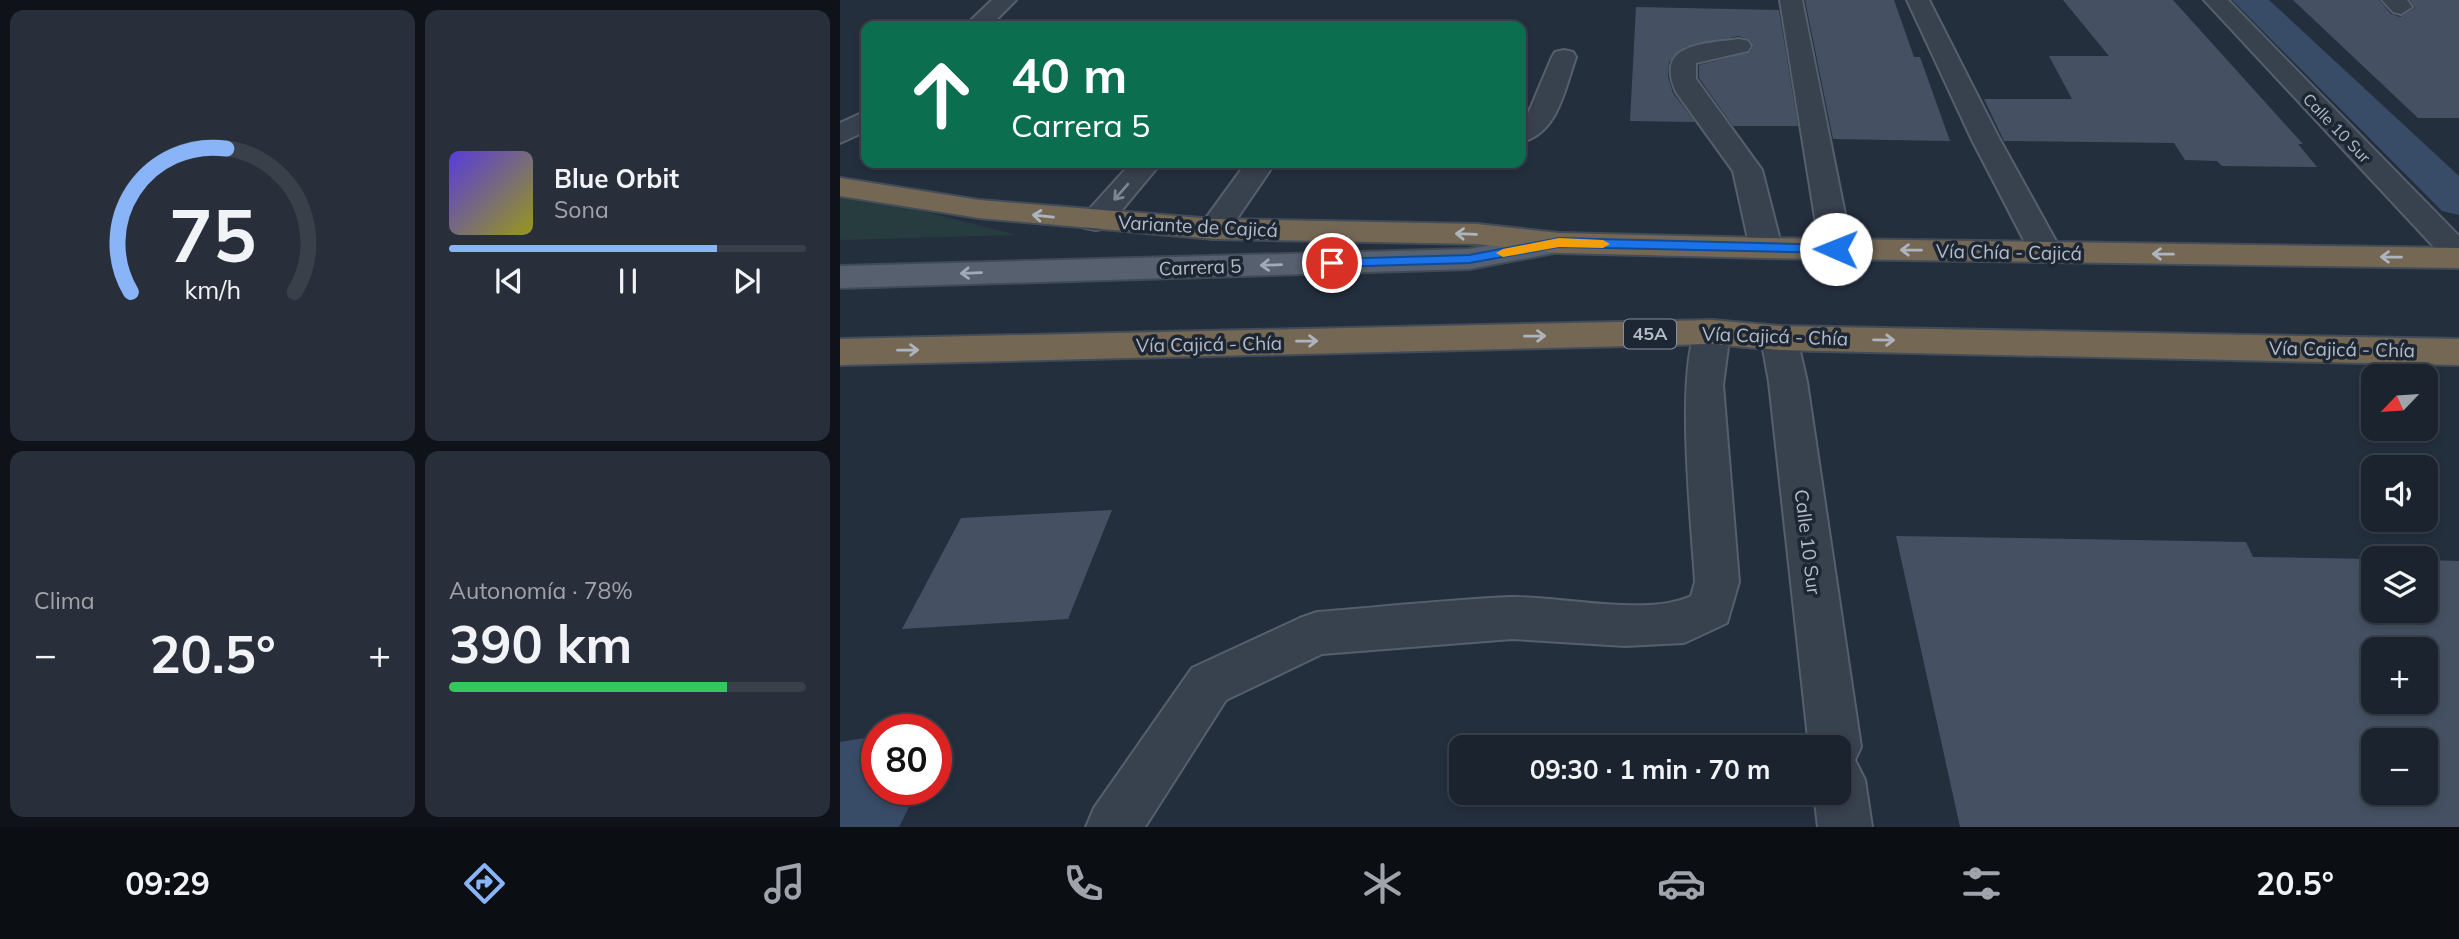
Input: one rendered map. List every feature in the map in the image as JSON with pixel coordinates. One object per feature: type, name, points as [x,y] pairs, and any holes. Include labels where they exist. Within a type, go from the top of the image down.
[{"type":"highway","name":"Variante de Cajicá","points":[[840,187],[979,209],[1096,221],[1214,229],[1477,234],[1559,243]]},
{"type":"highway","name":"Vía Chía - Cajicá","points":[[1559,243],[2459,257]]},
{"type":"highway","name":"Vía Cajicá - Chía","points":[[840,352],[1712,332],[1779,338],[2459,352]]},
{"type":"main road","name":"Carrera 5","points":[[840,277],[1469,259],[1559,243]]},
{"type":"street","points":[[982,21],[1005,0]]},
{"type":"street","points":[[1791,0],[1836,249]]},
{"type":"street","points":[[1918,0],[1984,138],[2046,252]]},
{"type":"street","name":"Calle 10 Sur","points":[[2215,0],[2459,257]]},
{"type":"street","points":[[1739,46],[1701,52],[1684,59],[1683,79],[1689,92],[1747,170],[1766,248]]},
{"type":"street","points":[[1526,130],[1539,120],[1564,57]]},
{"type":"street","points":[[840,135],[861,123]]},
{"type":"street","points":[[1096,221],[1143,168]]},
{"type":"street","points":[[1214,229],[1257,168]]},
{"type":"street","points":[[1113,827],[1209,684],[1317,633],[1512,618],[1625,625],[1684,622],[1711,609],[1717,582],[1704,386],[1712,332]]},
{"type":"street","name":"Calle 10 Sur","points":[[1779,338],[1788,382],[1833,735]]},
{"type":"street","points":[[1842,805],[1845,827]]},
{"type":"green space","points":[[840,190],[1017,235],[840,240]]},
{"type":"water","points":[[861,739],[861,805],[910,805],[899,827],[840,827],[840,742]]},
{"type":"building","points":[[1805,0],[1894,0],[1914,57],[1920,57],[1950,141],[1833,139]]},
{"type":"building","points":[[2063,0],[2173,0],[2303,144],[2298,144],[2317,167],[2222,166],[2217,161],[2185,160],[2174,143],[2004,141],[1984,99],[2072,99],[2049,56],[2109,56]]},
{"type":"building","points":[[2293,0],[2379,0],[2391,14],[2400,17],[2415,8],[2410,0],[2459,0],[2459,118],[2418,118]]},
{"type":"building","points":[[1636,7],[1779,10],[1798,126],[1733,126],[1699,78],[1699,65],[1750,52],[1753,47],[1750,40],[1739,36],[1685,47],[1669,62],[1668,77],[1673,93],[1695,122],[1630,121]]},
{"type":"building","points":[[1112,510],[1068,619],[902,629],[961,518]]},
{"type":"building","points":[[1896,536],[2246,542],[2253,557],[2361,559],[2361,623],[2438,623],[2438,560],[2459,561],[2459,827],[1960,827]]},
{"type":"waterway","points":[[2249,0],[2459,201]]},
{"type":"slow traffic","points":[[1503,253],[1559,243],[1603,244]]},
{"type":"route","points":[[1332,263],[1469,259],[1559,243],[1836,249]]}]
